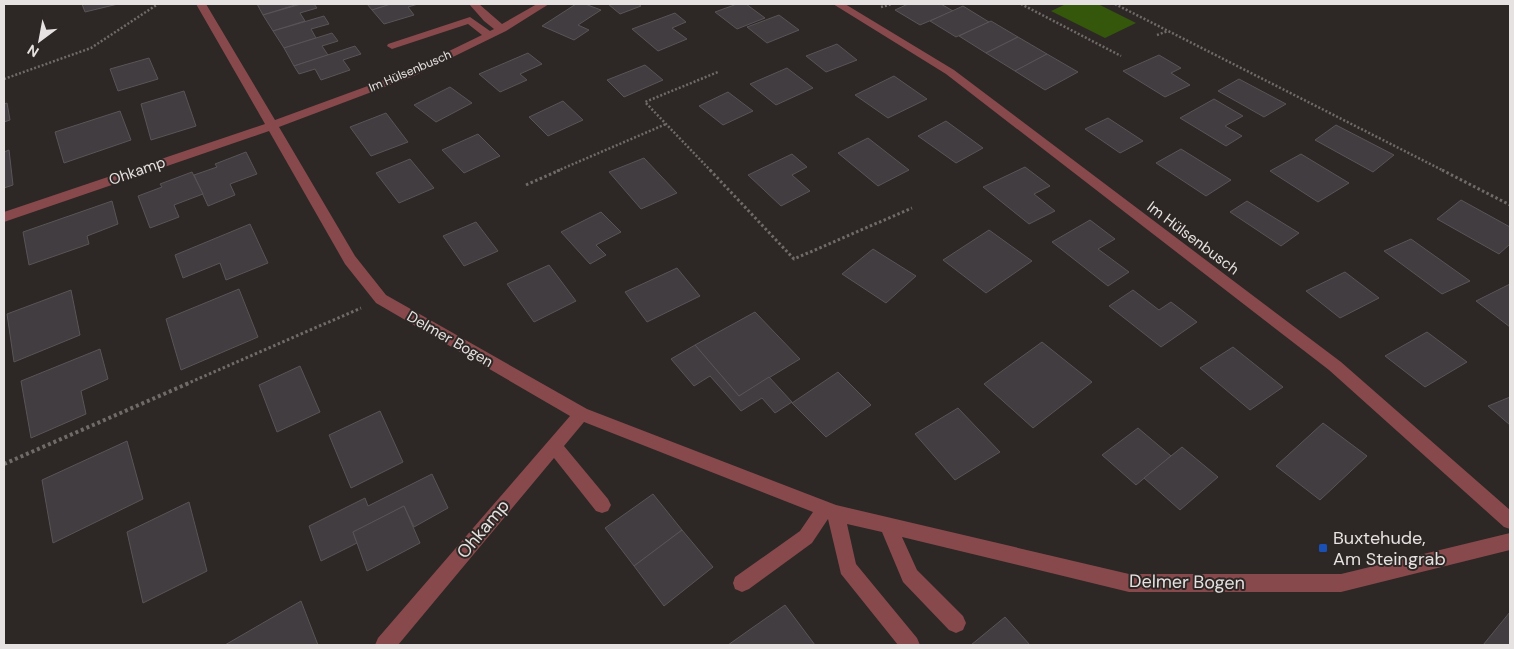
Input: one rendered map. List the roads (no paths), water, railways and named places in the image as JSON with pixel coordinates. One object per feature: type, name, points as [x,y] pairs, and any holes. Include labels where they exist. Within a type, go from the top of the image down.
[{"type":"street","name":"Delmer Bogen","points":[[201,4],[350,260],[381,299],[581,414],[831,511],[1129,583],[1340,583],[1510,542]]},
{"type":"street","points":[[474,4],[488,19],[502,29]]},
{"type":"street","name":"Im Hülsenbusch","points":[[271,126],[410,74],[502,29],[544,4]]},
{"type":"street","name":"Im Hülsenbusch","points":[[838,4],[950,72],[1328,360],[1510,522]]},
{"type":"street","points":[[392,46],[470,20],[488,36]]},
{"type":"street","name":"Ohkamp","points":[[4,217],[271,126]]},
{"type":"street","name":"Ohkamp","points":[[385,645],[581,414]]},
{"type":"street","points":[[554,446],[602,505]]},
{"type":"street","points":[[742,583],[806,537],[831,511],[848,568],[910,645]]},
{"type":"street","points":[[888,526],[910,576],[956,624]]},
{"type":"place","name":"Buxtehude, Am Steingrab","points":[[1323,548]]}]
